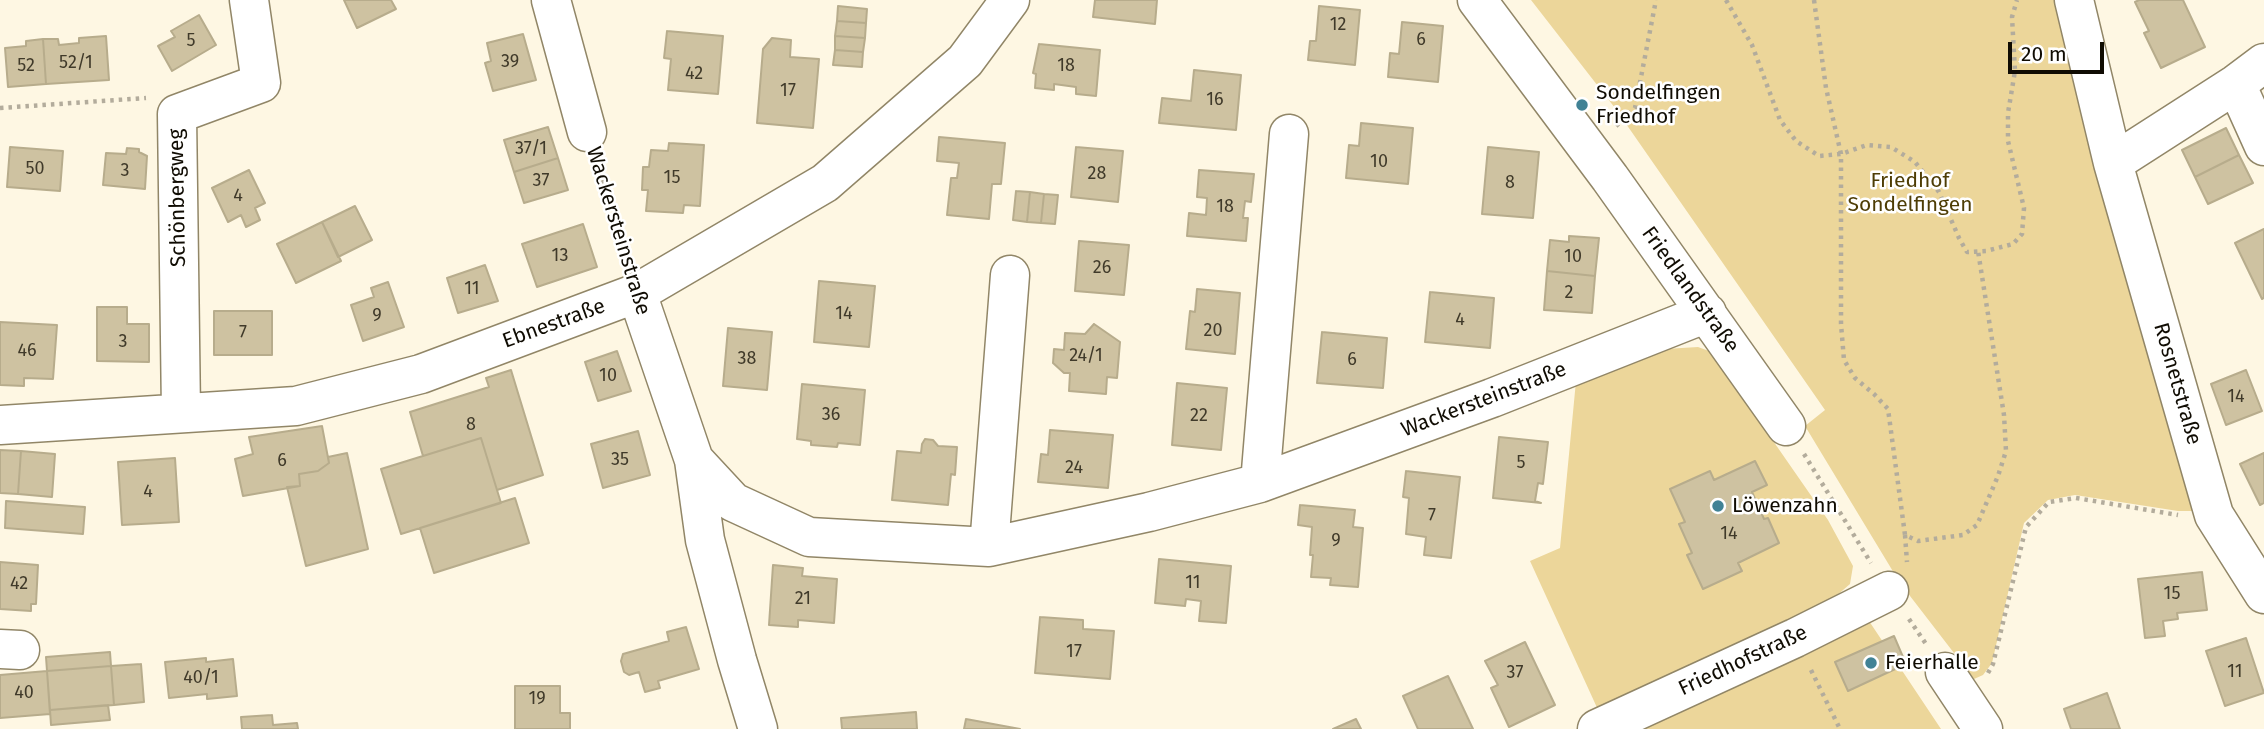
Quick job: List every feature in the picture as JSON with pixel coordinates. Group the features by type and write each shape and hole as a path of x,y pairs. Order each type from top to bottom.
{"street":[{"name":"Schönbergweg","path":"181,413 177,114 261,83 249,0"},
{"name":"Wackersteinstraße","path":"551,0 587,132"},
{"name":"Ebnestraße","path":"0,425 296,406 421,374 637,293 825,183 965,61 1010,0"},
{"name":"Friedlandstraße","path":"1477,0 1589,150 1786,426"},
{"name":"Rosnetstraße","path":"2074,0 2113,163 2214,515 2264,594"},
{"path":"2113,163 2250,73 2264,146"},
{"path":"1260,484 1289,134"},
{"path":"989,547 1010,275"},
{"name":"Wackersteinstraße","path":"637,293 694,460 705,540 758,729"},
{"name":"Wackersteinstraße","path":"694,460 733,502 809,537 989,547 1149,512 1260,484 1707,313"},
{"name":"Friedhofstraße","path":"1602,726 1795,638 1889,591"},
{"path":"1945,671 1983,729"}],"path":[{"path":"1589,150 1635,108 1656,0"},
{"path":"1726,0 1752,45 1780,120 1796,141 1819,156 1840,154 1867,145 1891,148 1915,162 1939,192 1968,252 2012,244 2022,234 2024,208 2008,141 2008,113 2015,71 2012,17 2018,0"},
{"path":"1814,0 1826,88 1840,154 1841,324 1844,360 1854,378 1888,409 1905,535 1918,541 1963,535 1977,525 2006,451 2004,415 1978,251"},
{"path":"0,108 153,98 177,114"},
{"name":"Wackersteinstraße","path":"587,132 637,293"},
{"path":"1786,426 1889,591 1945,671 1973,682 1984,679 1993,664 2026,527 2049,502 2077,498 2178,515 2214,515"},
{"path":"1795,638 1840,729"}],"green space":[{"name":"Friedhof Sondelfingen","path":"1531,0 2063,0 2195,511 2178,511 2075,495 2048,500 2024,523 1992,663 1983,675 1974,679 1900,583 1805,426 1825,410 1615,108"},
{"path":"1698,347 1709,351 1719,363 1828,520 1853,566 1850,584 1828,603 1599,712 1530,561 1560,548 1576,381 1665,349"},
{"path":"1859,606 1941,729 1619,729"}],"building":[{"path":"344,0 391,0 396,9 357,28"},
{"path":"1095,0 1157,0 1155,24 1093,17"},
{"path":"2183,0 2205,47 2161,68 2144,33 2149,31 2135,2"},
{"path":"838,6 867,9 866,23 837,21"},
{"path":"1319,6 1360,10 1355,65 1308,60 1310,41 1316,41"},
{"path":"199,15 216,45 172,71 158,46 175,37 171,31"},
{"path":"837,21 866,23 865,38 835,36"},
{"path":"1402,22 1443,26 1438,82 1388,77 1390,53 1399,54"},
{"path":"667,31 723,36 718,94 668,90 671,59 664,58"},
{"path":"523,34 536,80 493,91 485,63 491,61 487,43"},
{"path":"106,36 109,80 46,84 43,39 58,39 59,45 79,43 79,38"},
{"path":"835,36 865,38 863,52 835,50"},
{"path":"772,38 791,40 790,57 819,59 813,128 757,123 763,49"},
{"path":"43,39 46,84 8,87 5,48 26,46 26,41"},
{"path":"1039,44 1100,50 1096,96 1076,94 1076,87 1054,84 1054,90 1035,88 1036,74 1033,73"},
{"path":"835,50 863,52 862,67 833,65"},
{"path":"1194,70 1241,75 1236,130 1159,123 1162,98 1191,101"},
{"path":"1361,123 1413,128 1408,184 1346,178 1349,145 1359,146"},
{"path":"548,127 558,158 514,172 504,140"},
{"path":"2226,128 2239,155 2195,177 2182,150"},
{"path":"939,137 1005,143 1001,184 992,184 989,219 947,215 951,178 957,178 959,163 937,161"},
{"path":"669,143 704,145 700,206 684,205 683,213 646,211 648,190 642,190 643,167 649,167 651,150 668,151"},
{"path":"10,147 63,151 60,191 7,187"},
{"path":"1076,147 1123,151 1118,202 1071,197"},
{"path":"1488,147 1539,152 1533,218 1482,214"},
{"path":"127,148 139,149 139,152 147,156 145,189 103,185 106,153 126,154"},
{"path":"2239,155 2253,183 2208,204 2195,177"},
{"path":"558,158 568,190 524,203 514,172"},
{"path":"249,170 265,203 255,208 260,220 246,227 241,215 228,222 212,188"},
{"path":"1199,170 1254,174 1251,202 1245,201 1243,218 1248,218 1246,241 1187,236 1189,213 1206,215 1207,198 1197,197"},
{"path":"1016,191 1030,192 1027,222 1013,220"},
{"path":"1030,192 1044,194 1041,223 1027,222"},
{"path":"1044,194 1058,195 1055,224 1041,223"},
{"path":"355,206 372,240 338,257 322,222"},
{"path":"322,222 341,261 296,283 277,244"},
{"path":"583,224 597,267 537,287 522,244"},
{"path":"2264,229 2264,298 2262,299 2235,243"},
{"path":"1569,236 1599,238 1595,276 1547,271 1550,240 1569,242"},
{"path":"1079,241 1129,245 1124,295 1075,291"},
{"path":"485,265 498,301 458,313 447,278"},
{"path":"1547,271 1595,276 1592,313 1544,310"},
{"path":"819,281 875,286 869,347 814,342"},
{"path":"388,282 404,327 363,341 351,305 374,297 371,288"},
{"path":"1197,289 1240,293 1235,354 1186,349 1190,311 1195,312"},
{"path":"1430,292 1494,298 1490,348 1425,342"},
{"path":"97,307 127,307 127,324 149,324 149,362 97,361"},
{"path":"214,311 272,311 272,355 214,355"},
{"path":"0,322 57,325 53,379 24,378 24,386 0,385"},
{"path":"1094,324 1120,342 1117,378 1107,377 1106,394 1069,391 1070,373 1064,373 1053,363 1054,349 1064,350 1065,333 1085,334"},
{"path":"728,328 772,332 767,390 723,386"},
{"path":"1322,332 1387,338 1383,388 1317,383"},
{"path":"617,351 631,391 598,401 585,362"},
{"path":"511,370 543,475 497,490 481,438 423,456 410,412 489,387 486,378"},
{"path":"2246,370 2262,411 2226,425 2211,384"},
{"path":"1177,383 1227,388 1221,450 1172,445"},
{"path":"802,384 865,390 860,445 811,445 811,441 797,439"},
{"path":"322,426 329,463 318,471 299,474 300,486 243,496 235,459 253,454 249,437"},
{"path":"1050,430 1113,435 1108,488 1038,482 1041,454 1048,455"},
{"path":"638,431 650,475 603,488 591,444"},
{"path":"1499,437 1548,442 1543,484 1538,483 1535,501 1541,503 1493,498"},
{"path":"481,438 501,503 401,534 381,469"},
{"path":"925,439 933,440 938,446 957,447 955,475 951,474 948,505 892,500 897,451 921,453"},
{"path":"0,450 21,451 18,494 0,493"},
{"path":"21,451 55,454 52,497 18,494"},
{"path":"347,453 368,549 306,566 287,487 300,486 299,474 318,471 329,463 328,457"},
{"path":"2264,453 2264,503 2260,505 2240,464"},
{"path":"175,458 179,522 122,525 118,462"},
{"path":"1755,461 1767,485 1752,492 1779,543 1738,563 1742,571 1703,589 1687,555 1692,553 1679,524 1685,522 1670,489 1710,471 1714,480"},
{"path":"1406,471 1460,477 1451,558 1424,555 1426,537 1406,534 1409,498 1403,497"},
{"path":"515,498 529,543 434,573 420,528"},
{"path":"6,501 85,507 83,534 5,528"},
{"path":"1300,505 1355,510 1353,527 1363,528 1358,587 1330,585 1331,578 1311,577 1312,527 1298,525"},
{"path":"1159,559 1231,566 1226,623 1199,621 1201,601 1186,599 1185,606 1155,603"},
{"path":"0,562 38,565 36,604 31,604 31,611 0,609"},
{"path":"773,565 803,568 802,576 837,579 834,623 798,620 798,627 769,625"},
{"path":"2202,572 2207,610 2177,613 2178,619 2163,621 2165,636 2145,638 2138,579"},
{"path":"1040,617 1083,620 1083,629 1114,631 1110,679 1035,673"},
{"path":"686,627 699,669 658,681 660,688 645,692 639,672 629,675 624,672 621,661 623,654 669,641 667,632"},
{"name":"Feierhalle","path":"1894,636 1906,664 1848,691 1835,662"},
{"path":"2246,638 2264,693 2225,706 2206,651"},
{"path":"1525,642 1555,705 1509,727 1491,688 1498,685 1485,661"},
{"path":"110,652 111,666 47,671 46,657"},
{"path":"206,658 206,662 233,659 237,696 207,699 207,694 169,698 165,662"},
{"path":"141,664 144,702 114,705 111,666"},
{"path":"111,666 114,705 50,710 47,671"},
{"path":"47,671 50,714 0,718 0,675"},
{"path":"1448,676 1473,729 1418,729 1403,696"},
{"path":"515,686 560,686 560,713 570,713 570,729 515,729"},
{"path":"2107,693 2120,729 2071,729 2064,709"},
{"path":"108,705 110,720 51,725 50,710"},
{"path":"916,712 917,729 842,729 841,718"},
{"path":"272,715 273,725 297,723 298,729 242,729 241,717"},
{"path":"966,719 1020,729 964,729"},
{"path":"1356,719 1361,729 1333,729"}],"place":[{"name":"Sondelfingen Friedhof","path":"1582,105"},
{"name":"Löwenzahn","path":"1718,506"},
{"name":"Feierhalle","path":"1871,663"}]}
